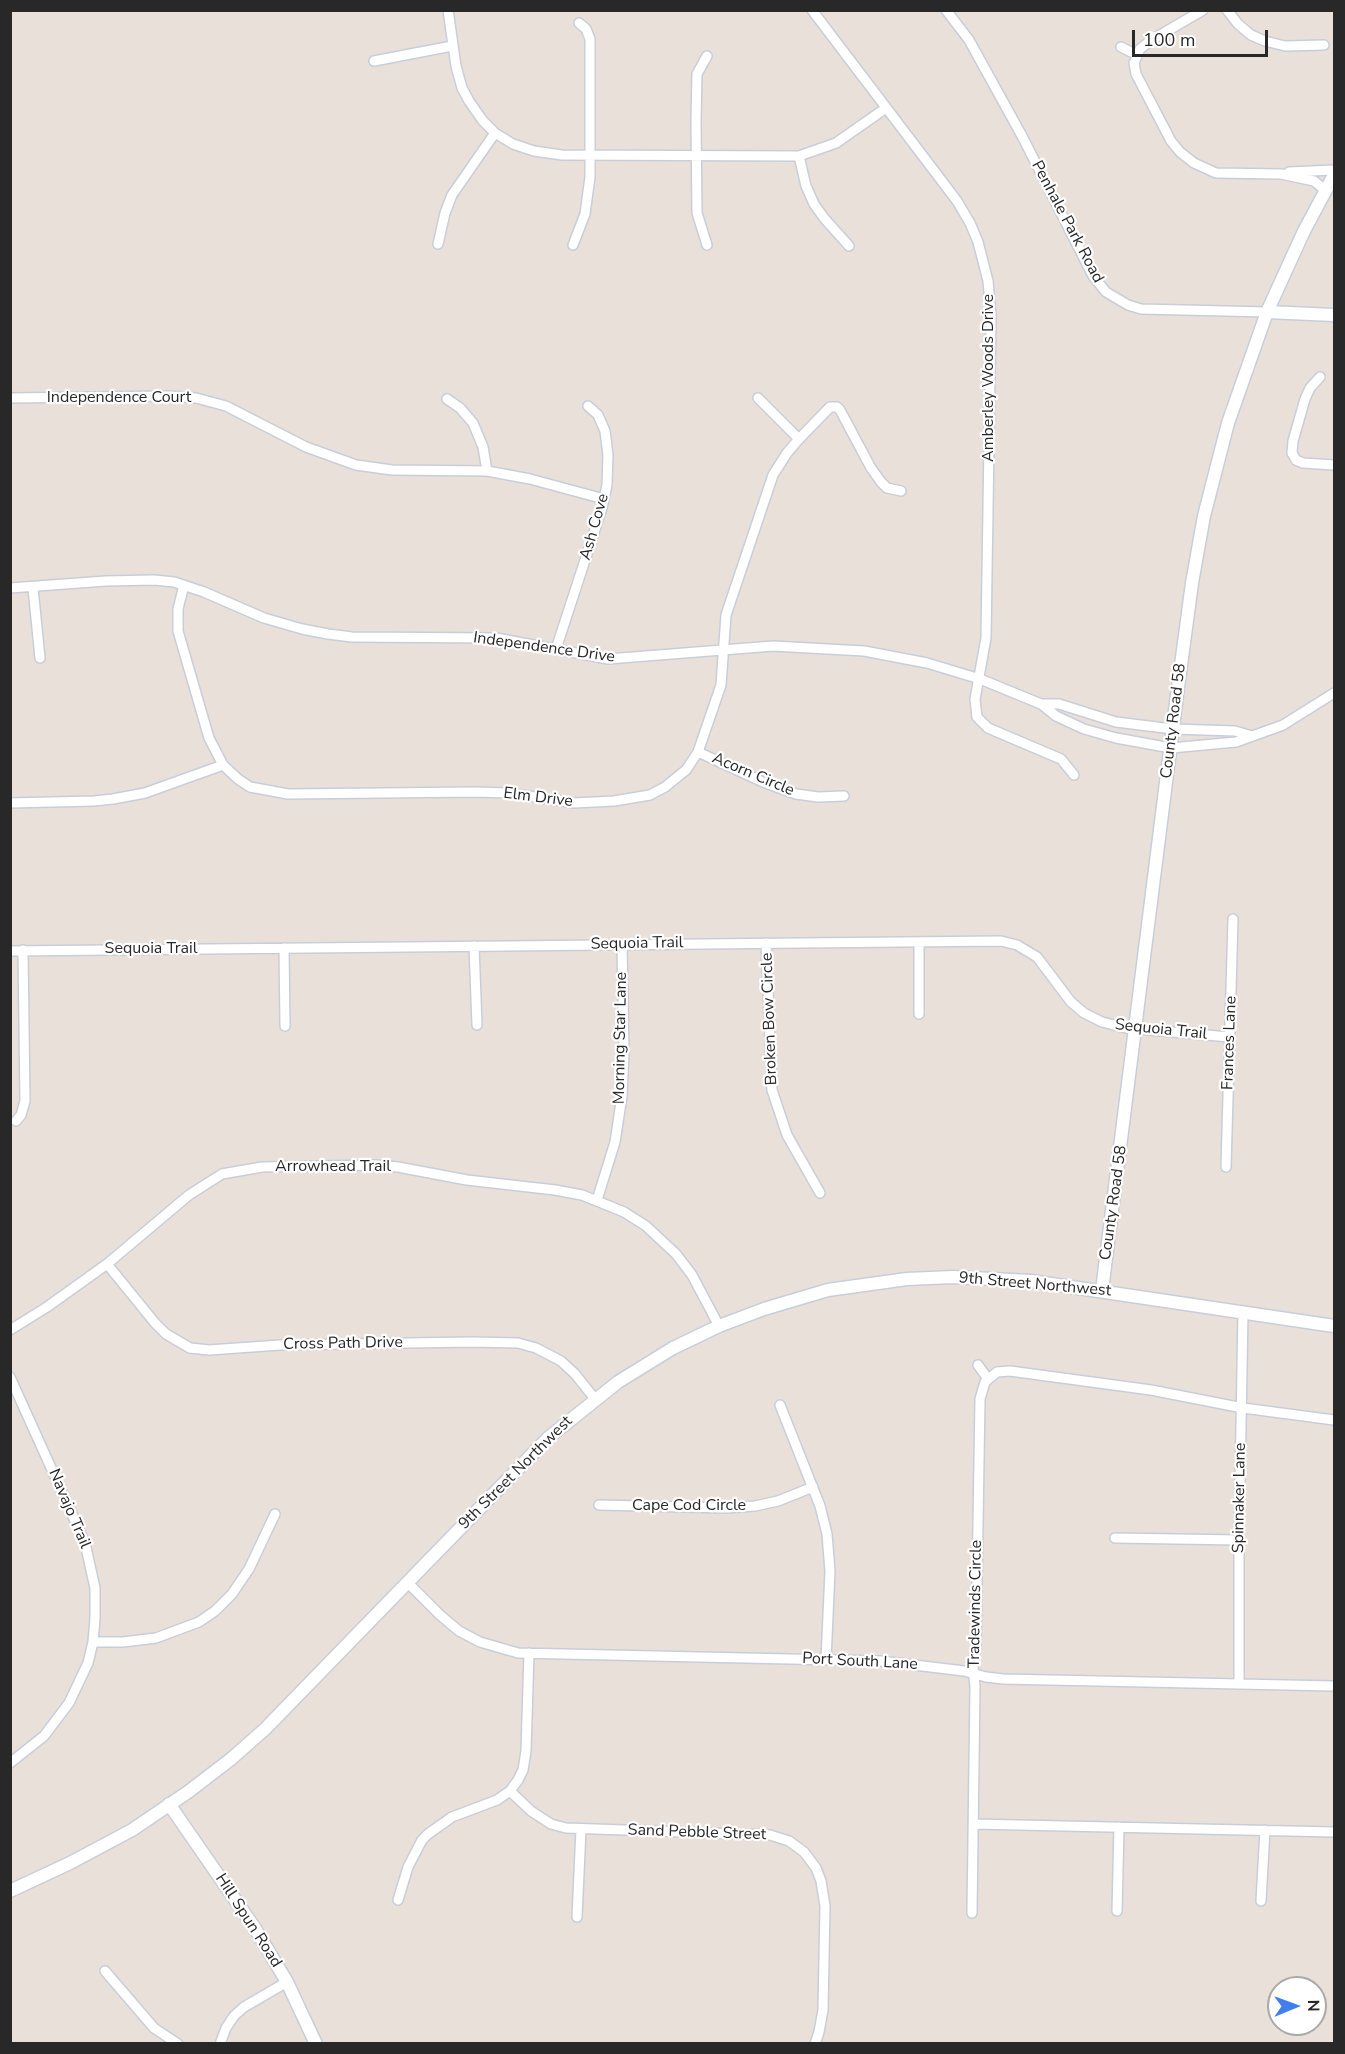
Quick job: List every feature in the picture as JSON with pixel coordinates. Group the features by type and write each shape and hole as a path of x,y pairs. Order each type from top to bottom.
{"street":[{"path":"448,10 452,46 462,88 478,115 495,133 513,144 534,151 590,155 799,156 836,143 886,108"},
{"name":"Amberley Woods Drive","path":"812,10 964,213 978,242 988,281 991,327 986,639 975,699 978,717 988,728 1061,759 1074,775"},
{"name":"Penhale Park Road","path":"946,10 969,40 1022,136 1093,276 1106,292 1128,305 1141,309 1267,312"},
{"path":"1203,10 1150,41 1140,49 1134,63 1136,74 1165,131 1185,158 1203,169 1216,173 1281,174 1314,181 1325,190"},
{"path":"1227,10 1251,35 1265,42 1285,46 1324,45"},
{"path":"573,245 588,203 590,155 590,39 586,29 579,22"},
{"path":"374,61 452,46"},
{"path":"1121,47 1137,55"},
{"path":"707,56 697,74 696,156 697,213 707,245"},
{"path":"438,244 452,195 495,133"},
{"path":"799,156 806,186 814,204 849,246"},
{"path":"1281,174 1294,171 1335,170"},
{"name":"County Road 58","path":"1102,1290 1192,583 1204,516 1228,423 1267,312 1294,250 1335,175"},
{"path":"1267,312 1335,315"},
{"path":"1320,377 1310,388 1305,399 1293,441 1292,453 1303,463 1335,465"},
{"name":"Independence Court","path":"10,398 168,396 196,398 239,411 306,447 356,465 393,470 487,471 530,479 604,499"},
{"path":"758,398 799,439"},
{"path":"447,399 460,408 473,423 483,447 487,471"},
{"name":"Ash Cove","path":"556,649 604,499 608,472 603,423 588,406"},
{"name":"Elm Drive","path":"184,585 178,609 178,631 209,738 224,765 250,787 279,794 509,793 587,804 614,801 656,792 686,770 698,752 719,694 726,615 770,482 779,465 799,439 830,407 837,407 881,482 887,488 901,491"},
{"name":"Independence Drive","path":"10,588 154,580 184,585 264,618 328,634 352,637 496,638 608,660 796,646 864,651 927,663 980,679 1041,704 1056,716 1091,731 1171,748 1236,742 1283,725 1335,693"},
{"path":"33,588 40,658"},
{"name":"Independence Drive","path":"1041,704 1059,704 1116,722 1173,729 1235,731 1252,736"},
{"name":"Acorn Circle","path":"698,752 763,782 796,794 818,797 843,796"},
{"path":"10,803 113,799 145,793 224,765"},
{"name":"Frances Lane","path":"1226,1167 1233,919"},
{"name":"Sequoia Trail","path":"10,951 993,941 1017,945 1037,957 1071,1002 1084,1013 1101,1022 1136,1029 1229,1037"},
{"path":"919,942 920,1014"},
{"name":"Broken Bow Circle","path":"766,943 772,1090 787,1135 819,1192"},
{"name":"Morning Star Lane","path":"597,1200 615,1142 622,1096 624,1053 622,944"},
{"path":"474,946 477,1025"},
{"path":"284,948 285,1026"},
{"path":"16,1122 21,1115 25,1101 22,950"},
{"name":"Arrowhead Trail","path":"10,1330 107,1264 207,1181 222,1174 248,1168 364,1165 398,1167 467,1180 555,1190 597,1200 624,1212 646,1226 676,1254 697,1283 719,1326"},
{"name":"Cross Path Drive","path":"107,1264 155,1323 166,1334 190,1348 208,1350 279,1345 518,1343 536,1348 561,1361 595,1399"},
{"name":"9th Street Northwest","path":"10,1891 132,1830 210,1776 265,1729 542,1444 595,1399 646,1363 719,1326 764,1309 822,1292 907,1279 953,1277 1005,1278 1102,1290 1335,1326"},
{"name":"Spinnaker Lane","path":"1239,1684 1243,1312"},
{"path":"978,1365 988,1379 997,1372 1010,1371 1151,1390 1243,1408 1335,1420"},
{"name":"Navajo Trail","path":"10,1377 85,1544 95,1588 93,1642 83,1677 64,1711 44,1736 10,1763"},
{"name":"Tradewinds Circle","path":"972,1913 980,1399 982,1387 988,1379"},
{"path":"780,1405 813,1487 829,1546 830,1590 826,1660"},
{"name":"Cape Cod Circle","path":"598,1505 726,1508 755,1506 778,1501 813,1487"},
{"path":"93,1642 123,1642 156,1638 199,1622 215,1611 232,1594 249,1569 275,1514"},
{"path":"1115,1538 1239,1540"},
{"name":"Port South Lane","path":"408,1583 459,1631 492,1646 518,1653 881,1661 925,1665 986,1677 1003,1678 1335,1686"},
{"path":"399,1900 408,1867 428,1833 445,1821 484,1807 510,1791 518,1780 524,1764 529,1653"},
{"name":"Sand Pebble Street","path":"510,1791 531,1811 557,1826 581,1829 770,1835 789,1841 804,1852 816,1868 821,1881 825,1906 823,2010 819,2042"},
{"name":"Hill Spun Road","path":"169,1804 256,1930 287,1982 316,2043"},
{"path":"974,1824 1335,1832"},
{"path":"1117,1911 1119,1827"},
{"path":"577,1917 581,1829"},
{"path":"1261,1901 1265,1830"},
{"path":"105,1971 154,2028 178,2043"},
{"path":"220,2043 234,2016 244,2007 287,1982"}]}
